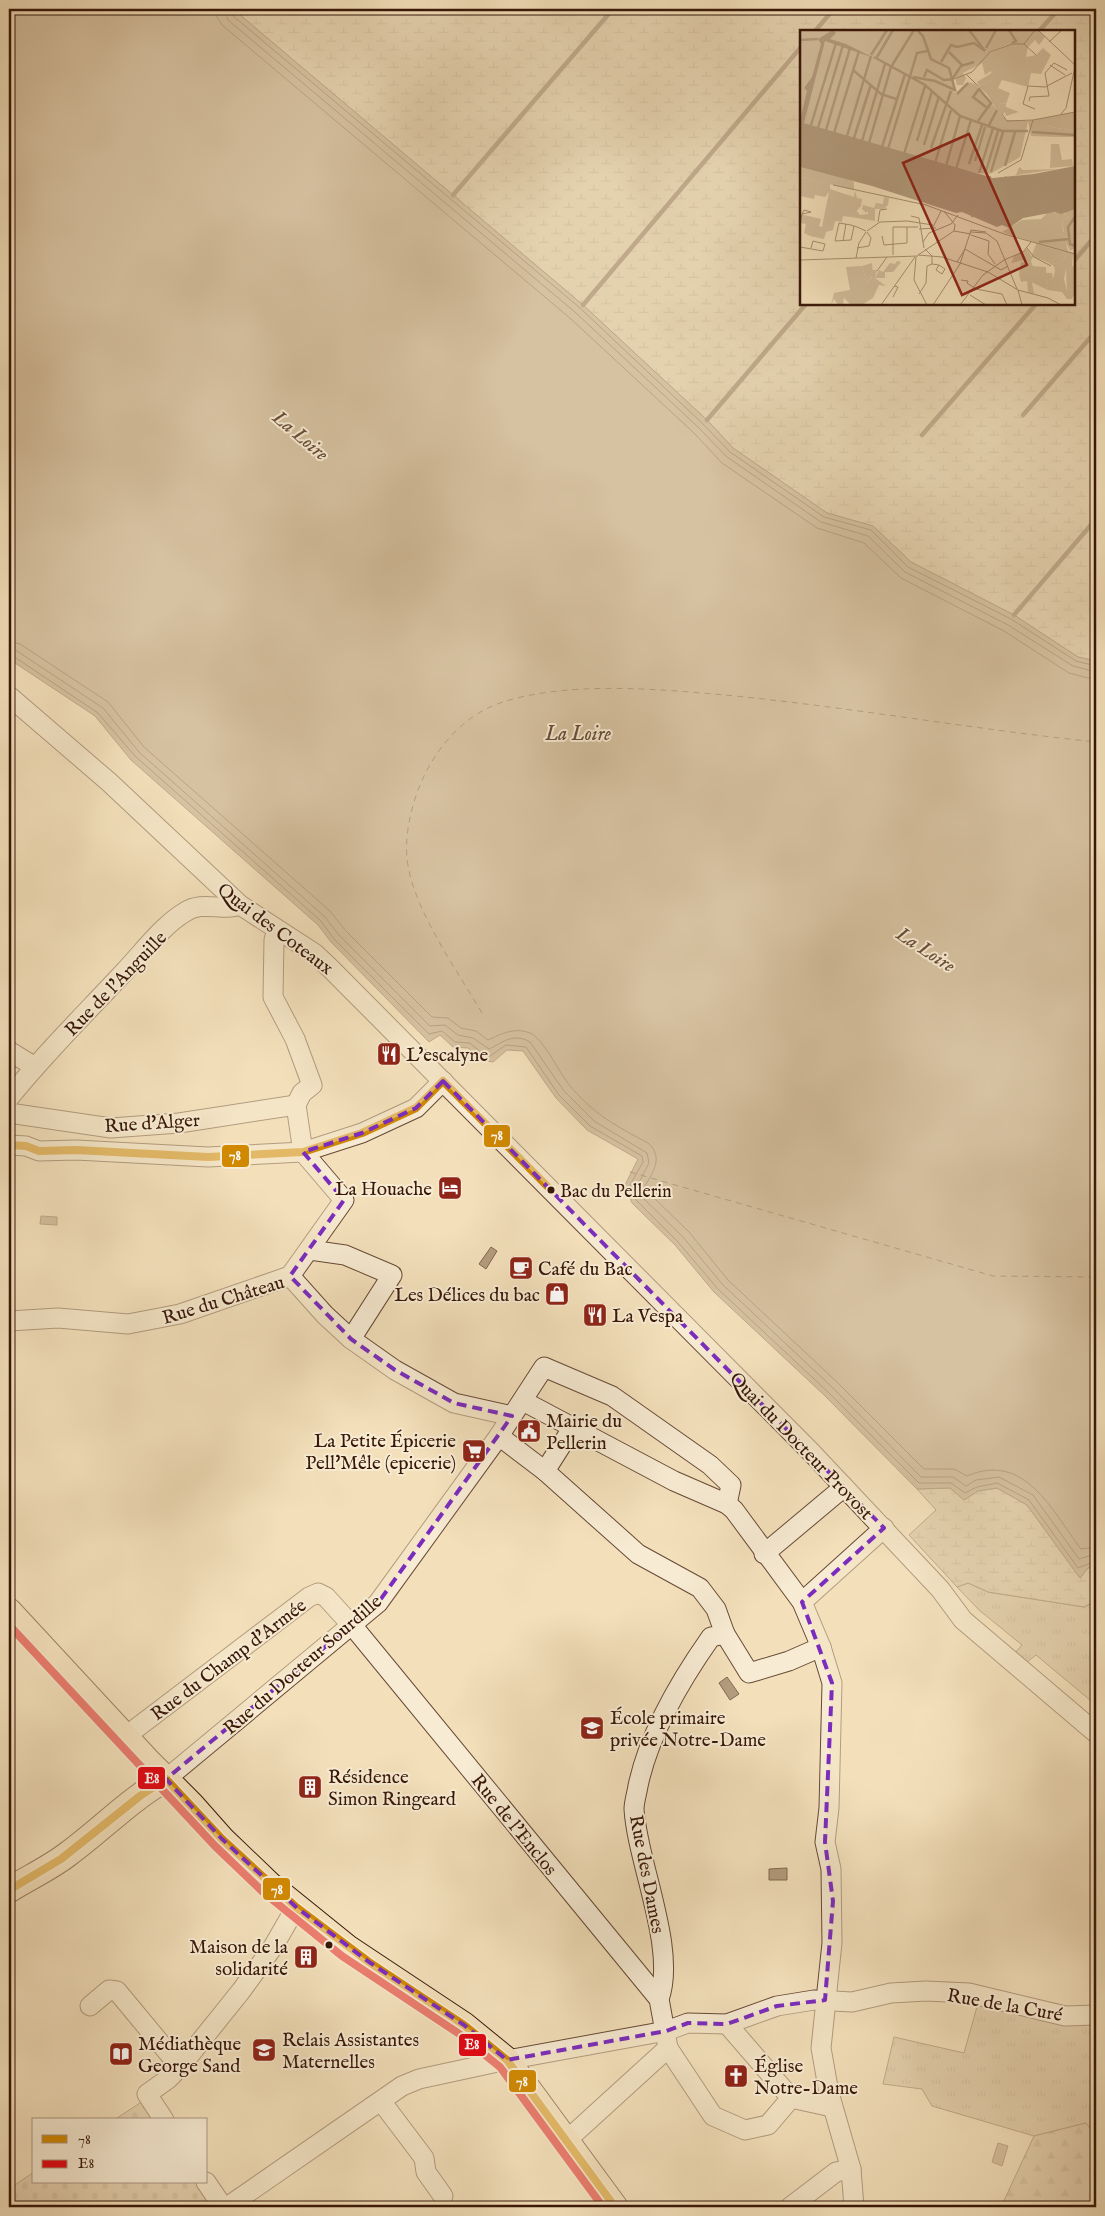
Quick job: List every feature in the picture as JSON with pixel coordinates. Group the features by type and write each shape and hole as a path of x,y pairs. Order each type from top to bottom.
{"main road":[{"path":"9,1611 166,1779 192,1804 222,1839 296,1907 369,1962 464,2025 507,2060 614,2207"},
{"path":"9,1890 67,1856 144,1791 166,1779"}],"street":[{"name":"Quai des Coteaux","path":"9,696 95,770 240,905 325,963 512,1151"},
{"name":"Rue de l'Anguille","path":"9,1098 35,1067 156,937 184,912 198,906 216,905 231,908 240,905"},
{"path":"277,930 274,940 273,998 306,1066 312,1085 299,1099 304,1152 344,1200 290,1276"},
{"path":"9,1050 35,1067"},
{"path":"9,1145 26,1146 39,1151 76,1150 208,1157 304,1152 362,1133 416,1108 443,1081"},
{"name":"Rue d'Alger","path":"9,1113 111,1128 179,1123 299,1099"},
{"name":"Quai du Docteur Provost","path":"512,1151 884,1528 940,1589 963,1620 1096,1733"},
{"path":"310,1250 345,1255 392,1275 351,1339"},
{"name":"Rue du Château","path":"9,1321 58,1318 128,1324 180,1314 290,1276 325,1315 351,1339 395,1370 454,1403 517,1408 573,1427 674,1481 727,1504"},
{"name":"Rue du Docteur Sourdille","path":"166,1779 378,1603 499,1436 544,1367 612,1396 710,1465 731,1486 727,1504"},
{"path":"545,1471 573,1427"},
{"path":"499,1436 545,1471 638,1554 700,1588 716,1610 725,1634 749,1673 789,1661 821,1647"},
{"path":"764,1554 844,1487"},
{"path":"727,1504 734,1510 764,1554 802,1602 821,1647 832,1683 829,1808 825,1842 831,1869 833,1926 822,2048 832,2107 851,2169 854,2207"},
{"path":"802,1602 884,1528"},
{"name":"Rue du Champ d'Armée","path":"126,1736 309,1597 318,1593 326,1598 351,1624"},
{"name":"Rue de l'Enclos","path":"351,1624 659,1999 667,2040"},
{"name":"Rue des Dames","path":"659,1999 664,1986 661,1943 634,1808 643,1764 669,1707 696,1658 712,1637 725,1634"},
{"path":"163,2118 147,2094 168,2079 180,2067 246,1983 282,1932 296,1907"},
{"path":"90,2006 109,1990 117,1991 180,2067"},
{"name":"Rue de la Curé","path":"727,2024 777,2006 825,2000 852,2002 891,1993 926,1991 969,1993 1065,2016 1096,2015"},
{"path":"567,2140 667,2040 688,2023 727,2024 791,2098 832,2107"},
{"path":"227,2207 402,2086 419,2079 507,2060 667,2040"},
{"path":"667,2040 713,2116 745,2130 768,2125 791,2098"},
{"path":"381,2100 424,2158 426,2172 443,2196"},
{"path":"790,2207 836,2172 851,2169"},
{"path":"207,2184 222,2207"}],"highlighted area":[{"path":"443,1081 884,1528 802,1602 832,1683 825,1842 833,1901 825,2000 777,2006 727,2024 688,2023 666,2031 507,2060 464,2025 369,1962 296,1907 222,1839 166,1779 378,1603 512,1416 454,1403 395,1370 351,1339 290,1276 344,1200 303,1152 362,1133 416,1108"}],"green space":[{"path":"233,9 1096,9 1096,661 1078,657 1014,615 911,562 873,526 827,513 733,448 707,420 583,305"},
{"path":"950,1488 964,1500 978,1491 997,1488 1027,1505 1080,1578 1088,1568 1096,1565 1096,1601 1084,1607 988,1592 968,1583 957,1587 909,1535 936,1510 917,1489"},
{"path":"968,1583 988,1592 1084,1607 1096,1601 1096,1705 1036,1655 1027,1662 1015,1653 1022,1645 979,1610 957,1587"},
{"path":"978,2003 1096,2020 1096,2136 1086,2123 1034,2136 932,2106 922,2089 883,2084 894,2037 964,2053"},
{"path":"143,2101 154,2118 117,2118"},
{"path":"1086,2123 1096,2136 1096,2207 1001,2207 1034,2136"},
{"path":"32,2173 32,2184 199,2184 213,2207 14,2207 9,2200 9,2189"}],"water":[{"name":"La Loire","path":"9,9 233,9 583,305 707,420 733,448 827,513 873,526 911,562 1014,615 1078,657 1096,661 1096,1565 1088,1568 1080,1578 1027,1505 997,1488 978,1491 964,1500 950,1488 917,1489 824,1395 714,1292 675,1245 632,1203 625,1185 638,1159 587,1130 556,1098 523,1051 507,1050 493,1062 482,1060 468,1048 453,1047 440,1035 429,1042 331,942 318,925 131,760 95,716 9,659"},
{"path":"41,1216 57,1217 57,1225 40,1224"},
{"path":"491,1247 497,1251 486,1269 479,1264"},
{"path":"727,1677 739,1694 730,1700 719,1683"},
{"path":"787,1868 787,1880 769,1880 769,1869"},
{"path":"998,2143 1008,2146 1002,2166 992,2162"}],"waterway":[{"path":"453,195 613,9"},
{"path":"816,30 834,9"},
{"path":"1040,30 1059,9"},
{"path":"583,305 800,48"},
{"path":"1075,260 1096,235"},
{"path":"707,420 805,305"},
{"path":"922,435 1035,305"},
{"path":"1023,415 1096,331"},
{"path":"1014,615 1096,519"}],"ferry route":[{"path":"482,1013 440,944 421,907 409,871 407,840 412,809 418,790 432,762 441,748 462,725 488,708 529,695 556,691 613,688 642,689 771,700 1096,742"},
{"path":"630,1172 993,1276 1096,1277"}],"transit line":[{"name":"78","path":"443,1081 551,1190"},
{"name":"78","path":"9,1145 26,1146 39,1151 76,1150 208,1157 303,1152 362,1133 416,1108 443,1081"},
{"name":"E8","path":"9,1625 215,1846 263,1892 342,1956 458,2033 500,2067 603,2207"},
{"name":"78","path":"166,1779 222,1839 296,1907 369,1962 464,2025 507,2060 615,2207"},
{"name":"78","path":"9,1890 61,1859 140,1796 166,1779"}],"place":[{"name":"L'escalyne","path":"389,1054"},
{"name":"La Houache","path":"450,1188"},
{"name":"Bac du Pellerin","path":"551,1190"},
{"name":"Café du Bac","path":"521,1268"},
{"name":"Les Délices du bac","path":"557,1294"},
{"name":"La Vespa","path":"595,1315"},
{"name":"Mairie du Pellerin","path":"529,1431"},
{"name":"La Petite Épicerie Pell'Mêle (epicerie)","path":"474,1451"},
{"name":"École primaire privée Notre-Dame","path":"592,1728"},
{"name":"Résidence Simon Ringeard","path":"310,1787"},
{"name":"Maison de la solidarité","path":"306,1957"},
{"name":"Relais Assistantes Maternelles","path":"264,2050"},
{"name":"Médiathèque George Sand","path":"121,2054"},
{"name":"Église Notre-Dame","path":"736,2076"}]}
